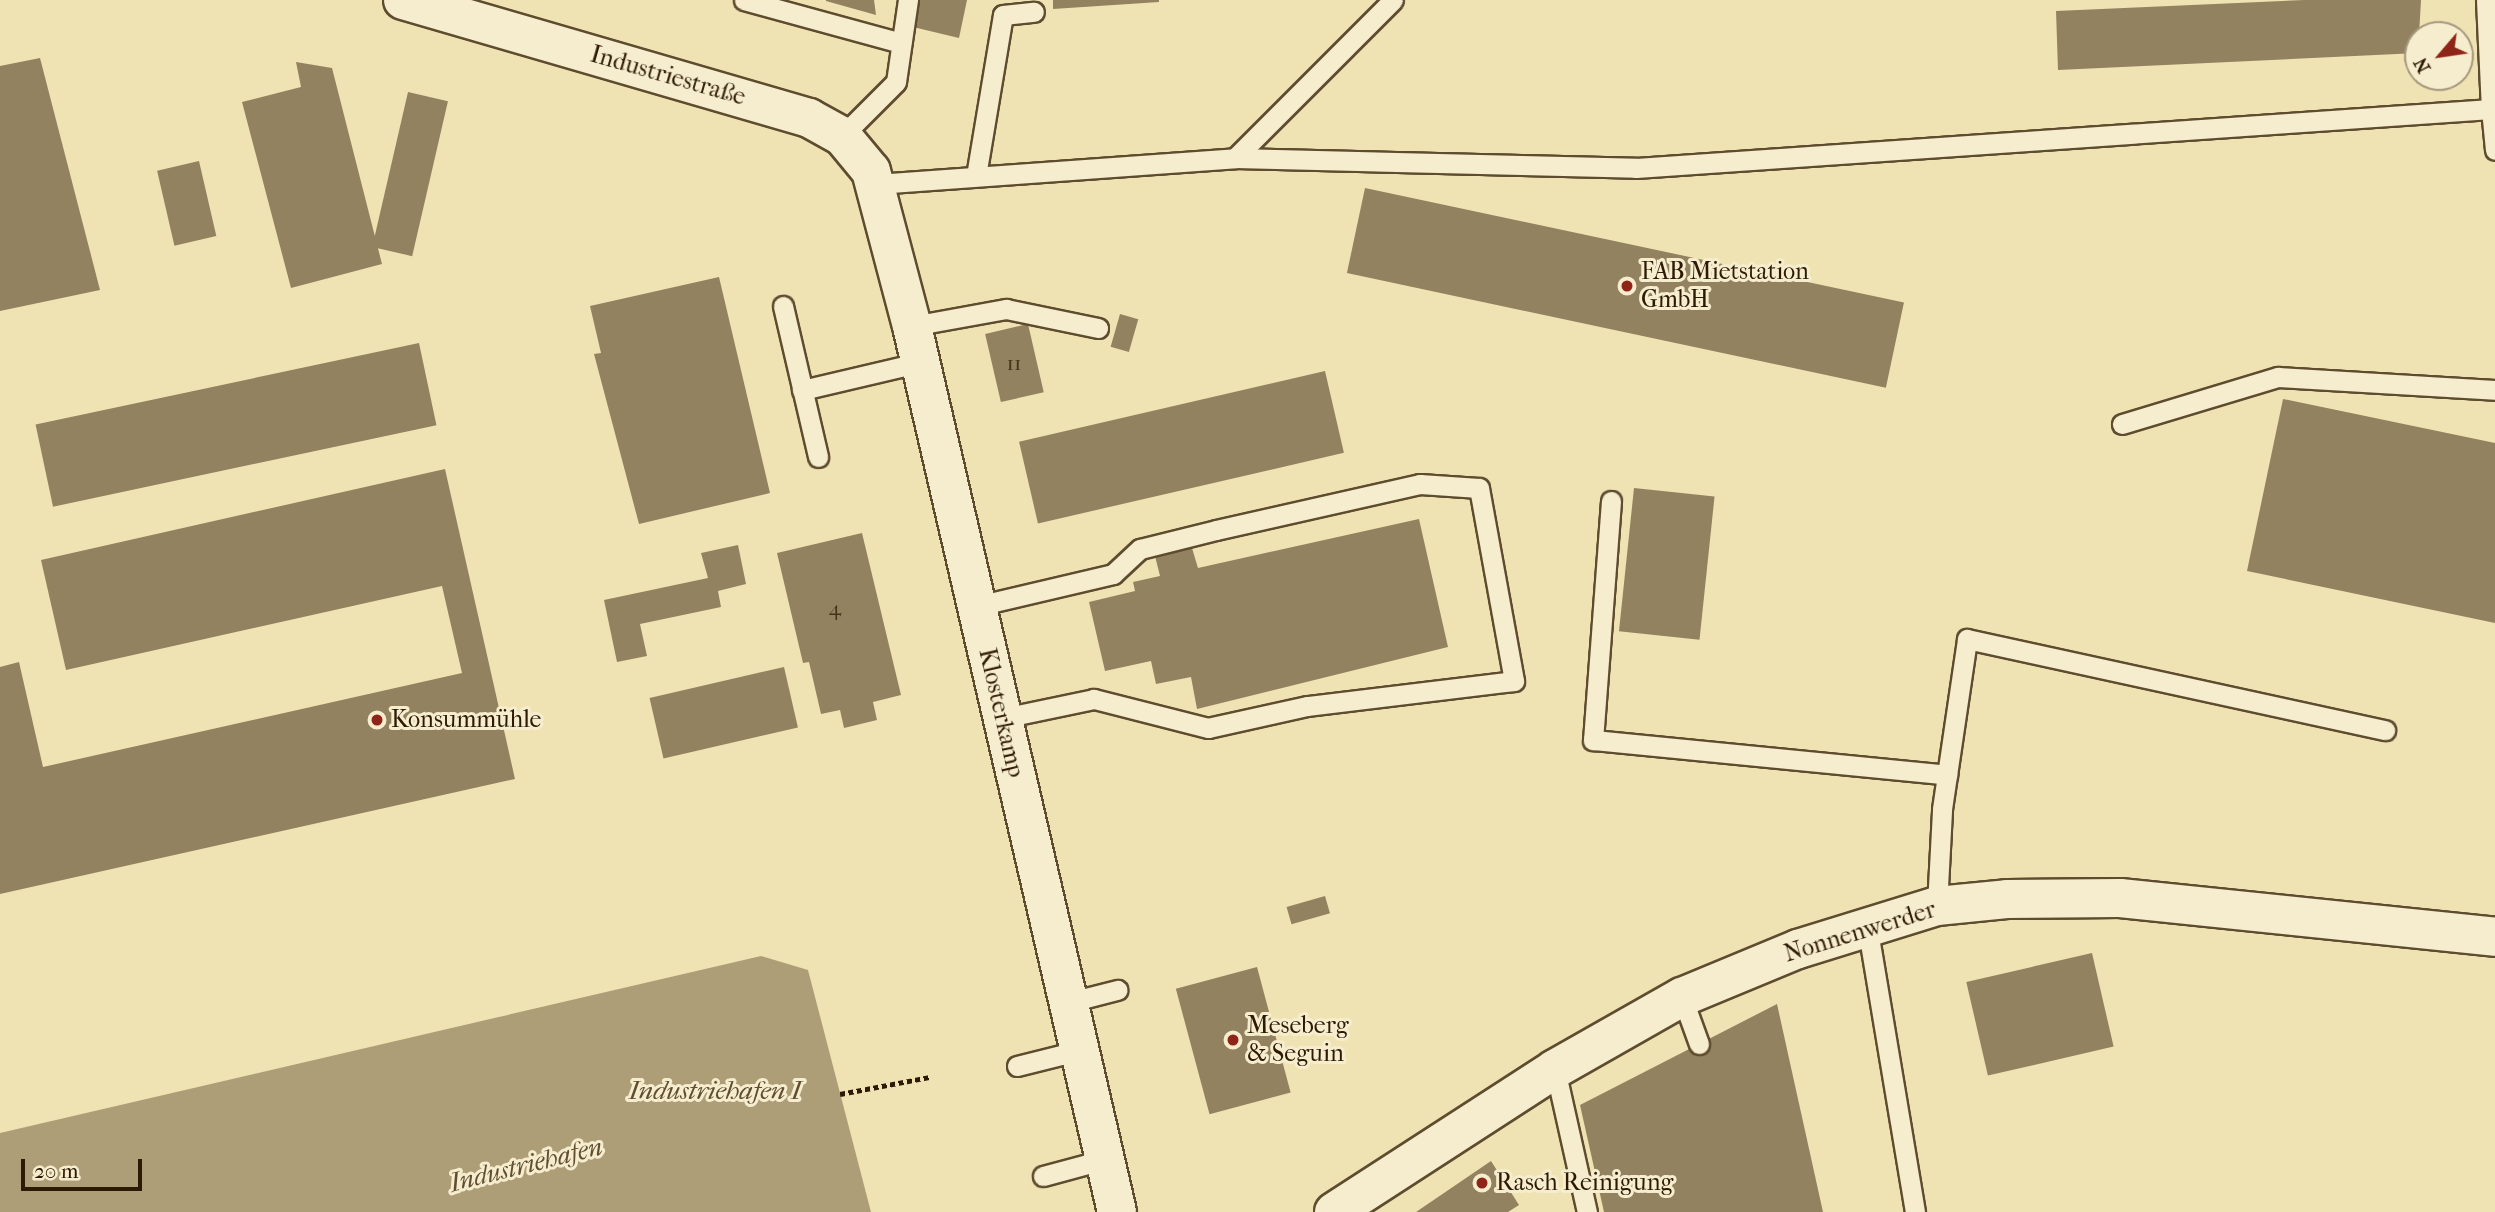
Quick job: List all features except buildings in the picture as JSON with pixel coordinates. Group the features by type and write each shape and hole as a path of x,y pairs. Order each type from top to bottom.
{"street":[{"name":"Industriestraße","path":"402,0 774,106 842,136 863,158 881,200"},
{"name":"Klosterkamp","path":"881,200 1117,1212"},
{"name":"Nonnenwerder","path":"1334,1212 1555,1069 1682,997 1867,925 1937,906 2043,897 2120,898 2495,937"}],"lane":[{"path":"744,0 901,43"},
{"path":"842,136 896,82 908,0"},
{"path":"1235,158 1393,0"},
{"path":"2486,0 2495,150"},
{"path":"976,176 1003,15 1034,12"},
{"path":"881,200 976,176 1235,158 1636,168 2491,109"},
{"path":"783,306 818,457"},
{"path":"802,390 1006,309 1026,310 1098,328"},
{"path":"2122,424 2278,377 2495,390"},
{"path":"977,606 1113,574 1140,549 1216,530 1420,484 1479,488 1514,681 1307,706 1208,728 1094,699 1003,718"},
{"path":"1611,501 1593,740 1947,775"},
{"path":"1937,906 1947,775 1967,639 2385,730"},
{"path":"1867,925 1915,1212"},
{"path":"1070,1002 1117,990"},
{"path":"1682,997 1699,1044"},
{"path":"1017,1066 1081,1050"},
{"path":"1555,1069 1587,1212"},
{"path":"1043,1176 1106,1159"}],"path":[{"path":"840,1094 930,1077"}],"water":[{"name":"Industriehafen I","path":"761,956 808,970 871,1212 0,1212 0,1133"}],"place":[{"name":"FAB Mietstation GmbH","path":"1627,286"},
{"name":"Konsummühle","path":"377,720"},
{"name":"Meseberg & Seguin","path":"1233,1040"},
{"name":"Rasch Reinigung","path":"1482,1183"}],"water label":[{"name":"Industriehafen","path":"526,1165"}]}
